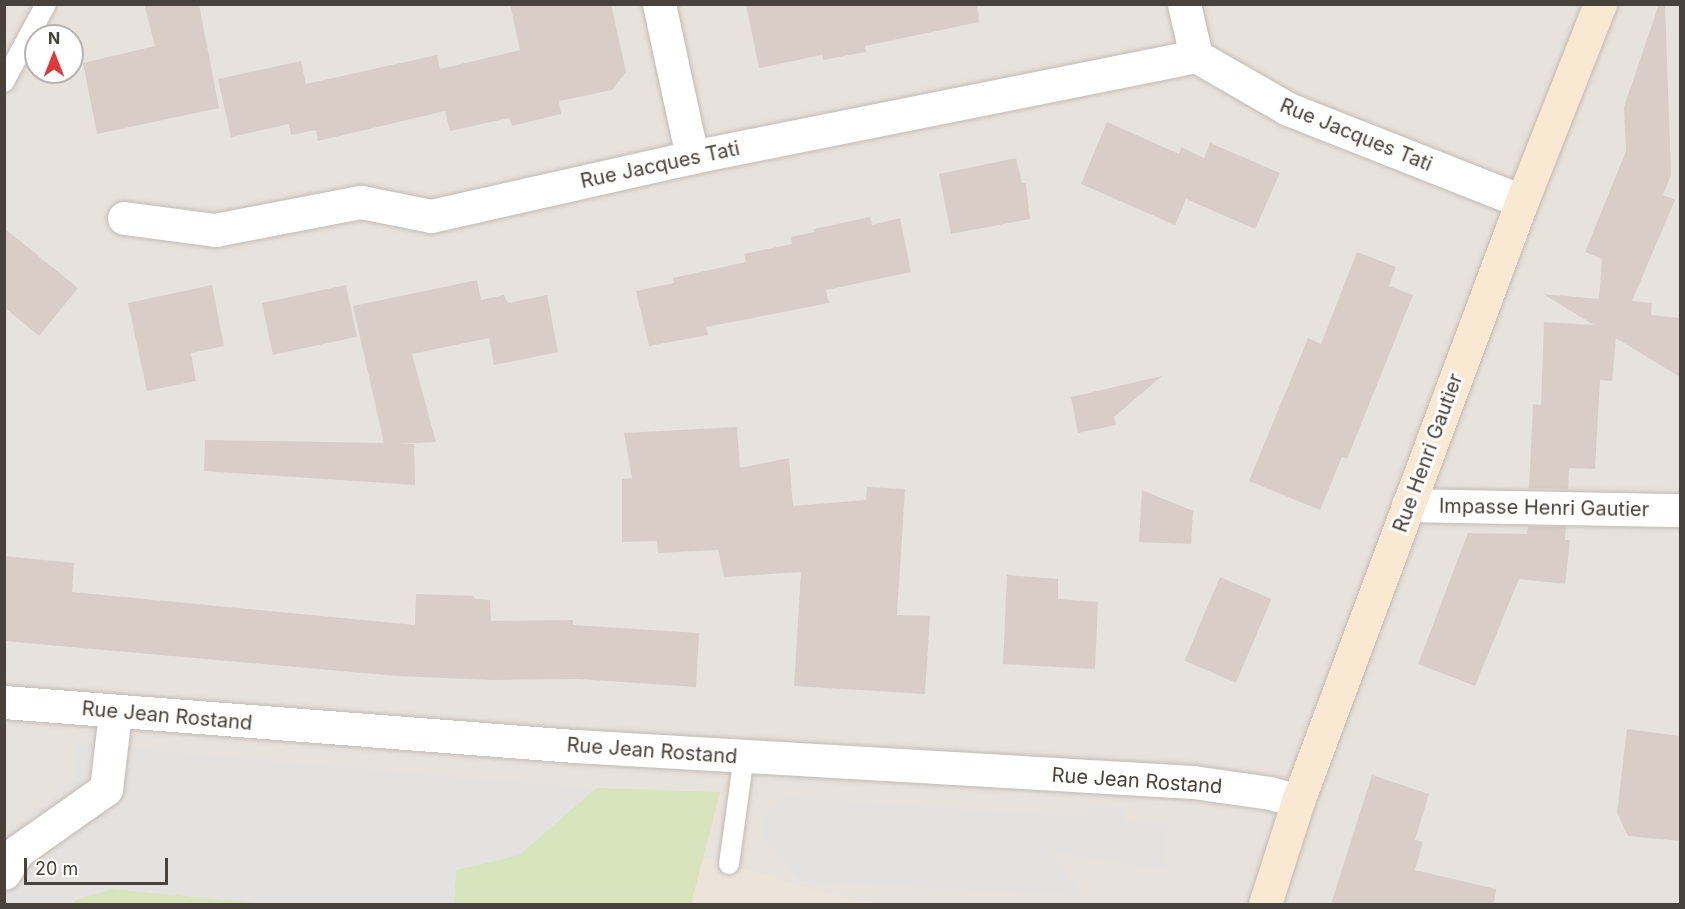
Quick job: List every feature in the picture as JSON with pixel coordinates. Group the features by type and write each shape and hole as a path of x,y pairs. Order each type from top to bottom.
{"main road":[{"name":"Rue Henri Gautier","path":"1265,904 1298,801 1408,505 1522,201 1600,4"}],"street":[{"path":"659,4 692,157"},
{"path":"1184,4 1196,56"},
{"name":"Rue Jacques Tati","path":"124,218 215,230 361,202 431,216 692,157 1196,56 1288,110 1522,201"},
{"name":"Impasse Henri Gautier","path":"1408,505 1680,510"},
{"name":"Rue Jean Rostand","path":"4,702 115,713 744,756 1193,782 1270,793 1298,801"},
{"path":"4,873 18,851 106,789 115,713"}],"lane":[{"path":"4,82 46,4"},
{"path":"729,864 744,756"}],"shaded area":[{"path":"5,5 1680,5 1680,904 5,904"},
{"path":"76,744 596,788 519,855 456,870 454,904 271,904 112,889 75,900 72,904 5,904 5,835 74,780"},
{"path":"784,797 1086,817 1089,806 1124,810 1124,821 1167,825 1166,870 1051,852 1083,896 801,881 763,838 763,817"},
{"path":"702,856 823,892 879,904 691,904"}],"green space":[{"path":"596,788 720,792 691,904 454,904 456,870 519,855"},
{"path":"112,889 271,904 72,904 75,900"}],"building":[{"path":"144,4 199,4 219,108 97,134 84,63 155,46"},
{"path":"510,4 611,4 626,72 612,90 559,101 561,114 512,126 509,118 450,131 445,111 318,141 316,130 291,135 289,124 231,137 218,79 301,61 306,84 437,55 440,69 520,50"},
{"path":"746,4 977,4 979,22 865,46 866,52 823,60 822,55 759,68"},
{"path":"1659,4 1665,4 1671,175 1663,195 1675,200 1632,301 1652,303 1651,315 1680,318 1680,377 1616,338 1612,381 1600,380 1595,469 1569,468 1568,489 1529,488 1533,404 1541,405 1544,322 1594,325 1543,294 1599,299 1602,259 1585,252 1626,151 1624,107"},
{"path":"1107,122 1179,154 1181,147 1204,158 1210,143 1280,173 1255,229 1186,199 1175,225 1081,184"},
{"path":"1016,158 1022,183 1026,183 1030,219 951,234 939,174"},
{"path":"870,217 872,225 900,218 911,272 826,290 829,303 706,327 708,335 649,346 636,291 674,283 673,278 746,262 744,254 792,244 791,237 814,232 814,229"},
{"path":"4,228 78,288 39,336 4,307"},
{"path":"1357,252 1396,267 1389,286 1413,295 1347,459 1342,457 1320,510 1249,481 1308,338 1321,344"},
{"path":"477,280 481,300 504,295 508,303 547,295 558,352 494,365 489,338 412,354 436,442 399,444 414,444 415,485 204,471 205,440 384,443 353,306"},
{"path":"212,285 224,346 191,353 196,381 147,391 128,303"},
{"path":"346,285 357,337 273,355 262,303"},
{"path":"1162,376 1114,417 1116,425 1078,433 1071,397"},
{"path":"737,427 740,468 789,458 793,506 866,500 867,487 905,489 897,615 930,616 925,694 794,686 801,572 724,577 718,550 658,553 657,541 622,542 622,479 632,478 624,433"},
{"path":"1142,490 1193,511 1191,544 1139,542"},
{"path":"1528,526 1566,527 1565,540 1570,540 1565,584 1519,579 1475,686 1418,664 1468,533 1527,534"},
{"path":"4,556 74,563 72,592 415,625 416,594 473,596 476,599 490,600 491,621 573,620 573,625 699,633 696,687 578,679 493,680 397,676 4,641"},
{"path":"1007,575 1058,579 1058,599 1098,602 1095,669 1003,664"},
{"path":"1220,577 1272,599 1236,683 1184,661"},
{"path":"1627,729 1680,736 1680,841 1628,836 1617,813"},
{"path":"1372,775 1429,794 1415,840 1423,842 1415,870 1496,889 1494,904 1331,904"}]}
